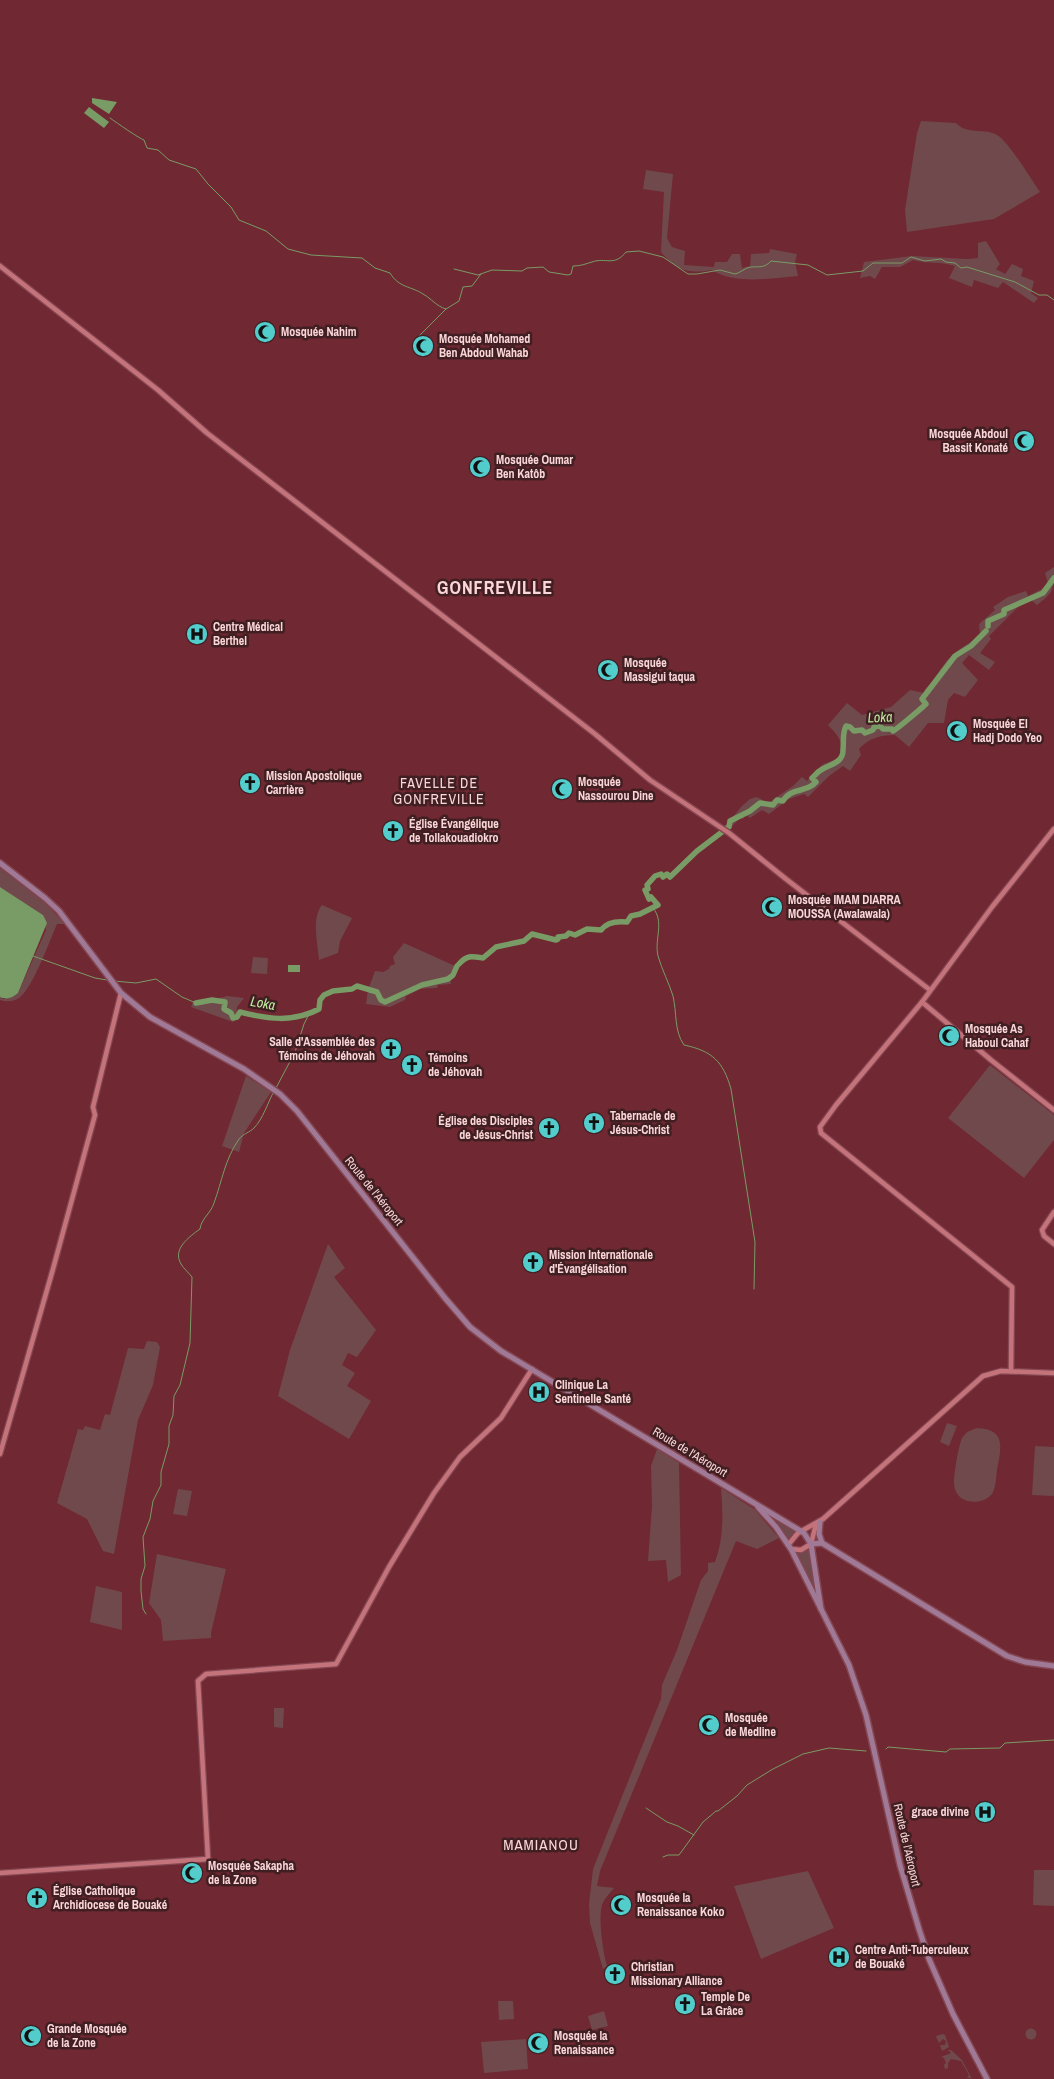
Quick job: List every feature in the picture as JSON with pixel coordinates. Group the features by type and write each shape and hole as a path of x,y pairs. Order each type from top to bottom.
{"main road":[{"name":"Route de l'Aéroport","path":"0,863 59,911 121,993 150,1016 247,1071 280,1094 297,1111 445,1298 470,1327 485,1340 800,1531 812,1544 822,1609"},
{"name":"Route de l'Aéroport","path":"755,1504 776,1527 789,1547 849,1665 866,1715 906,1887 929,1959 957,2022 988,2079"},
{"path":"822,1520 819,1534 822,1543"},
{"path":"812,1544 822,1543 1008,1656 1025,1662 1054,1666"}],"street":[{"path":"0,266 158,390 207,433 590,731 650,780 729,833 930,990"},
{"path":"1011,1371 1012,1287 820,1131 821,1123 922,1002 992,907 1054,829"},
{"path":"0,1454 95,1115 93,1107 121,993"},
{"path":"922,1002 990,1060 1054,1110"},
{"path":"1054,1212 1042,1230 1044,1236 1054,1244"},
{"path":"0,1873 208,1859 198,1681 206,1674 336,1664 388,1567 434,1493 460,1457 501,1418 532,1369"},
{"path":"822,1520 800,1531 789,1547 801,1550 812,1544 815,1528 822,1520 982,1377 994,1372 1011,1371 1054,1373"}],"shaded area":[{"path":"92,98 117,102 109,114 92,103"},
{"path":"89,107 109,122 104,128 84,113"},
{"path":"921,121 956,123 965,129 997,135 1014,153 1040,192 994,219 907,232 905,210 917,133"},
{"path":"646,170 673,174 667,238 672,247 685,251 684,265 714,267 715,262 727,262 732,254 740,254 742,268 750,266 751,254 769,253 770,249 797,254 795,262 798,276 765,279 731,278 712,270 696,272 684,270 672,263 661,252 664,192 643,189"},
{"path":"986,241 1000,264 996,269 1005,274 1012,264 1023,269 1021,276 1034,281 1031,293 1038,298 1034,303 1003,282 998,288 974,280 972,287 949,278 955,266 944,264 913,260 900,267 882,267 875,279 870,276 860,278 864,262 912,256 978,258 978,243"},
{"path":"1054,567 1053,586 1047,597 1037,605 1030,599 1017,608 989,636 991,639 980,653 995,662 989,670 969,655 962,663 978,680 965,697 954,693 948,700 944,723 928,723 909,747 895,735 871,740 859,749 861,755 850,771 843,766 829,776 808,797 804,794 789,799 769,814 762,810 750,818 746,815 743,819 741,817 730,828 726,825 750,799 757,797 768,803 793,786 802,777 807,781 817,769 836,759 842,750 842,745 835,732 828,725 847,703 862,715 891,707 910,690 924,693 951,656 980,635 979,624 995,610 993,607 1008,597 1026,591 1028,596 1042,589 1048,583 1045,573"},
{"path":"0,868 45,903 65,924 57,924 30,985 19,998 10,1001 0,1000 0,997 4,999 18,993 46,930 43,915 0,887"},
{"path":"0,887 43,915 47,923 18,993 7,998 0,997"},
{"path":"322,905 352,918 340,941 338,953 319,960 316,924"},
{"path":"404,943 455,966 450,977 451,984 438,985 437,988 416,989 416,991 406,996 405,1000 390,1007 366,1004 368,990 375,971 383,972 395,964 393,957"},
{"path":"253,957 268,958 267,974 251,973"},
{"path":"288,965 300,965 300,972 288,972"},
{"path":"227,996 244,998 237,1007 236,1019 233,1022 191,1007 193,1002 197,1000"},
{"path":"990,1065 1054,1115 1054,1140 1024,1178 948,1118"},
{"path":"246,1076 271,1092 244,1133 239,1152 222,1146"},
{"path":"328,1244 345,1268 334,1277 376,1330 357,1357 348,1353 342,1365 355,1373 347,1386 371,1401 349,1439 278,1396 290,1350"},
{"path":"147,1341 157,1342 160,1347 153,1385 138,1420 114,1554 103,1551 87,1519 57,1503 78,1429 83,1430 85,1426 100,1430 105,1414 110,1415 128,1348 144,1349"},
{"path":"947,1423 957,1426 949,1446 940,1442"},
{"path":"977,1428 987,1429 998,1436 1000,1455 996,1482 992,1494 982,1501 975,1502 959,1496 955,1491 954,1484 956,1461 962,1438 967,1432"},
{"path":"1035,1446 1054,1447 1054,1496 1032,1495"},
{"path":"657,1449 679,1463 681,1575 668,1582 666,1560 648,1561 652,1506 651,1466"},
{"path":"721,1488 754,1509 779,1538 757,1549 736,1541 600,1871 597,1886 614,1888 604,1901 601,1911 601,1936 607,1966 603,1969 590,1923 589,1904 593,1869 661,1699 662,1685 677,1650 701,1580 708,1571 708,1563 715,1562 721,1535"},
{"path":"178,1489 192,1491 187,1516 173,1514"},
{"path":"774,1517 797,1531 788,1539"},
{"path":"809,1548 816,1596 795,1552"},
{"path":"157,1554 226,1569 211,1638 163,1641 161,1620 149,1603"},
{"path":"96,1586 122,1592 122,1630 90,1622"},
{"path":"274,1708 284,1708 283,1728 274,1727"},
{"path":"1034,1870 1054,1870 1054,1906 1033,1905"},
{"path":"808,1871 834,1928 761,1959 734,1886"},
{"path":"498,2001 513,2001 514,2019 499,2020"},
{"path":"604,2011 608,2026 592,2030 588,2016"},
{"path":"1031,2028 1037,2034 1031,2040 1025,2034"},
{"path":"943,2034 949,2047 942,2051 940,2045 945,2045 946,2041 943,2039 939,2043 936,2036"},
{"path":"526,2039 528,2069 484,2073 481,2042"},
{"path":"948,2050 951,2050 962,2060 972,2079 967,2077 969,2075 961,2061 951,2059 948,2063 948,2068 945,2069 944,2065 946,2063 944,2058 941,2057 951,2053"}],"waterway":[{"path":"110,118 144,140 147,148 158,150 169,160 196,169 231,207 239,220 266,231 288,249 311,255 362,258 375,268 390,273 401,284 419,291 446,309 459,301 463,287 472,286 481,274"},
{"path":"454,269 478,275 492,270 522,271 527,268 543,267 549,272 568,275 571,274 573,266 614,260 622,257 626,252 639,251 663,257 688,274 720,270 735,274 747,268 763,266 771,261 808,265 827,275 863,271 873,263 902,263 911,257 925,261 941,259 946,262 955,263 961,268 967,267 1015,282 1039,295 1047,295 1054,300"},
{"path":"419,336 446,309"},
{"name":"Loka","path":"988,626 988,621 1004,614 1004,610 1043,593 1054,578"},
{"name":"Loka","path":"726,828 729,827 730,821 750,811 760,803 773,805 777,800 783,801 790,794 808,788 816,782 812,778 817,773 841,758 846,726 854,731 862,730 865,733 873,730 874,727 880,726 883,729 895,730 926,704 922,699 955,656 971,646 986,631"},
{"name":"Loka","path":"459,964 464,959 470,957 483,958 496,947 524,941 532,934 556,940 558,937 566,936 569,933 575,935 587,929 601,930 606,925 627,922 631,916 640,914 658,905 651,897 649,899 645,890 648,889 647,885 655,876 661,874 663,877 667,874 670,877 697,851 722,832"},
{"path":"653,908 659,925 658,956 673,996 677,1028 681,1040 684,1045 702,1050 715,1059 724,1071 731,1089 755,1242 754,1289"},
{"name":"Loka","path":"33,956 95,978 107,980"},
{"name":"Loka","path":"196,1003 212,1000 225,1002 224,1009 231,1013 233,1018 237,1017 240,1012 270,1018 290,1018 319,1009 320,1000 324,995 333,991 352,989 357,986 377,992 381,1000 385,1002 422,985 448,979 453,975 457,966"},
{"name":"Loka","path":"114,981 136,983 156,979 182,997 196,1003"},
{"path":"276,1088 295,1052 309,1014"},
{"path":"146,1614 143,1609 141,1591 141,1579 145,1566 143,1537 150,1519 153,1501 161,1485 161,1472 169,1444 169,1426 173,1415 174,1396 180,1385 190,1343 192,1277 181,1264 179,1259 180,1248 200,1229 202,1222 213,1207 227,1162 234,1147 239,1139 257,1124 274,1091"},
{"path":"886,1749 888,1747 946,1752 950,1749 1000,1748 1005,1743 1054,1740"},
{"path":"663,1857 679,1855 703,1822 737,1796 747,1785 773,1769 803,1754 829,1748 866,1751"},
{"path":"646,1808 667,1822 694,1835"}],"place":[{"name":"Mosquée Nahim","path":"265,332"},
{"name":"Mosquée Mohamed Ben Abdoul Wahab","path":"423,346"},
{"name":"Mosquée Abdoul Bassit Konaté","path":"1024,441"},
{"name":"Mosquée Oumar Ben Katôb","path":"480,467"},
{"name":"Centre Médical Berthel","path":"197,634"},
{"name":"Mosquée Massigui taqua","path":"608,670"},
{"name":"Mosquée El Hadj Dodo Yeo","path":"957,731"},
{"name":"Mission Apostolique Carrière","path":"250,783"},
{"name":"Mosquée Nassourou Dine","path":"562,789"},
{"name":"Église Évangélique de Tollakouadiokro","path":"393,831"},
{"name":"Mosquée IMAM DIARRA MOUSSA (Awalawala)","path":"772,907"},
{"name":"Mosquée As Haboul Cahaf","path":"949,1036"},
{"name":"Salle d'Assemblée des Témoins de Jéhovah","path":"391,1049"},
{"name":"Témoins de Jéhovah","path":"412,1065"},
{"name":"Tabernacle de Jésus-Christ","path":"594,1123"},
{"name":"Église des Disciples de Jésus-Christ","path":"549,1128"},
{"name":"Mission Internationale d'Évangélisation","path":"533,1262"},
{"name":"Clinique La Sentinelle Santé","path":"539,1392"},
{"name":"Mosquée de Medline","path":"709,1725"},
{"name":"grace divine","path":"985,1812"},
{"name":"Mosquée Sakapha de la Zone","path":"192,1873"},
{"name":"Église Catholique Archidiocese de Bouaké","path":"37,1898"},
{"name":"Mosquée la Renaissance Koko","path":"621,1905"},
{"name":"Centre Anti-Tuberculeux de Bouaké","path":"839,1957"},
{"name":"Christian Missionary Alliance","path":"615,1974"},
{"name":"Temple De La Grâce","path":"685,2004"},
{"name":"Grande Mosquée de la Zone","path":"31,2036"},
{"name":"Mosquée la Renaissance","path":"538,2043"}],"district":[{"name":"GONFREVILLE","path":"495,588"},
{"name":"FAVELLE DE GONFREVILLE","path":"439,792"},
{"name":"MAMIANOU","path":"541,1845"}]}
